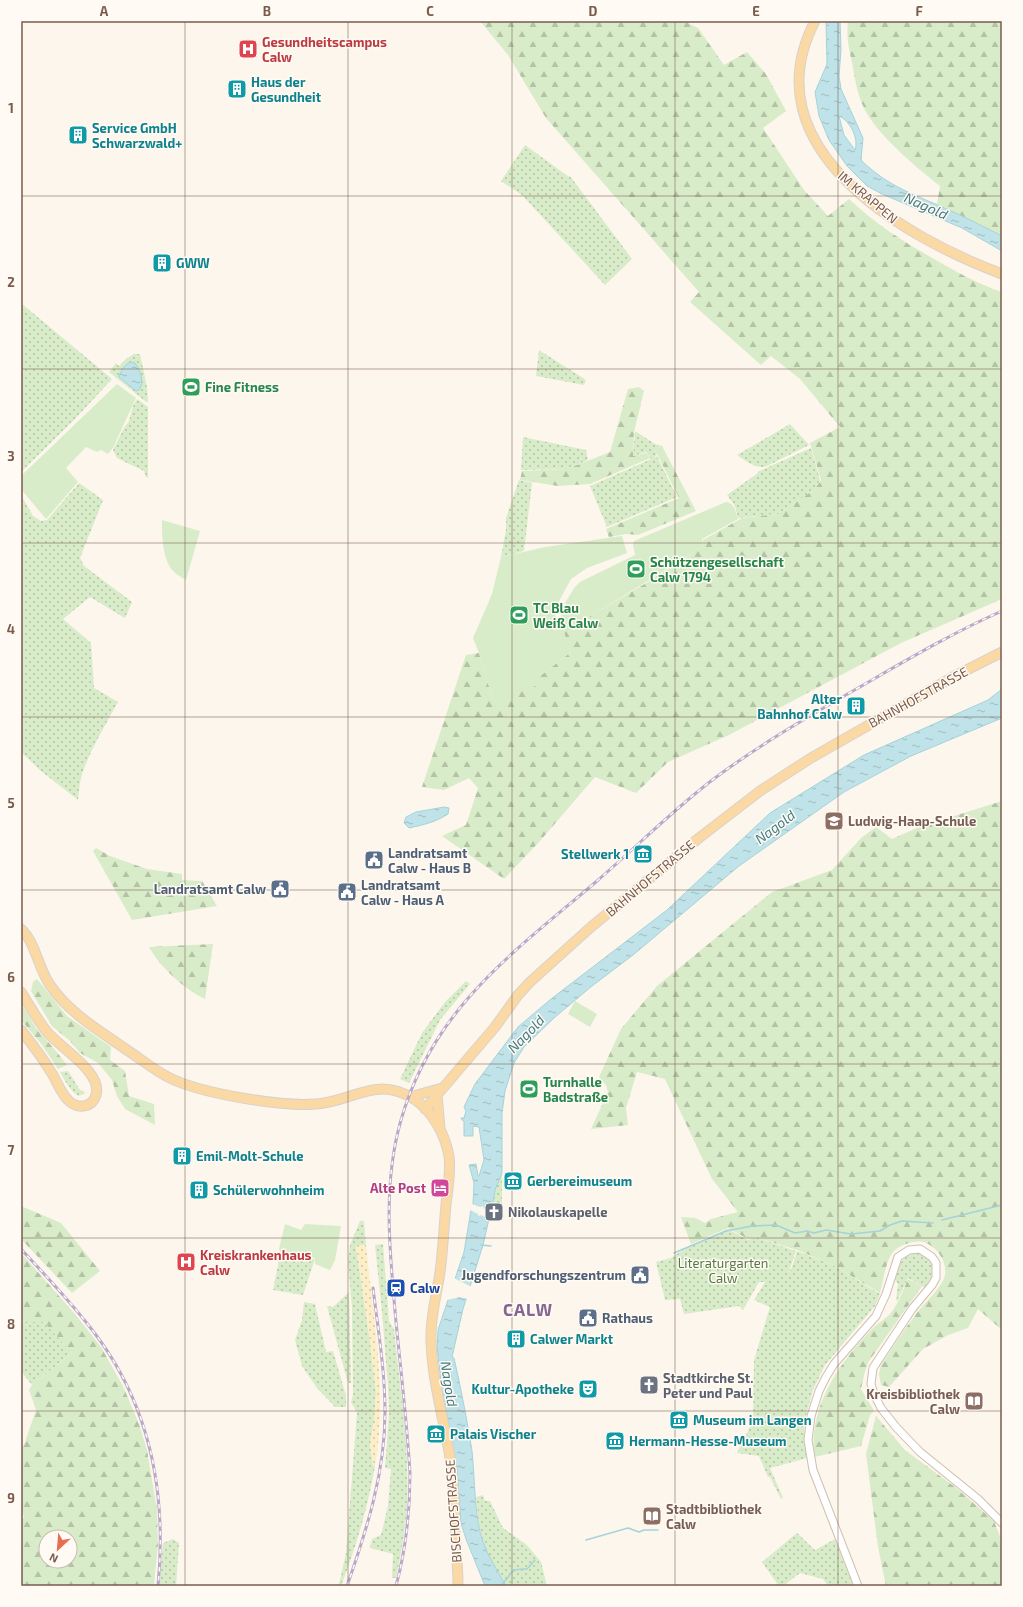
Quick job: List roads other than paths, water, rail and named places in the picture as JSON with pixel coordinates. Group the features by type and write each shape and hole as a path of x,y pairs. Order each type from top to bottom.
{"main road":[{"name":"IM KRAPPEN","path":"815,21 801,57 799,88 806,124 813,138 832,167 875,206 902,224 946,250 1002,274"},
{"name":"BAHNHOFSTRASSE","path":"425,1109 496,1027 518,995 530,982 591,928 710,829 760,791 811,758 953,677 1002,652"},
{"path":"21,929 28,937 46,979 67,1006 103,1033 170,1078 201,1089 283,1103 323,1103 376,1089 386,1089 410,1097 425,1109 440,1128"},
{"path":"21,992 48,1033 80,1063 94,1079 97,1087 94,1100 84,1106 78,1106 68,1100 41,1055 21,1030"},
{"path":"410,1097 440,1092 440,1128"},
{"name":"BISCHOFSTRASSE","path":"440,1128 446,1143 449,1158 443,1251 432,1319 431,1338 437,1395 453,1478 458,1586"}],"street":[{"path":"858,1586 813,1470 808,1440 811,1416 819,1391 826,1377 834,1364 876,1316 886,1294 898,1257 909,1250 920,1250 932,1257 936,1263 936,1278 912,1309 873,1368 871,1384 874,1394 881,1408 896,1427 920,1452 978,1499 1002,1523"}],"water":[{"name":"Nagold","path":"826,21 840,21 841,50 839,76 841,89 863,138 861,160 882,177 903,190 962,216 1002,236 1002,251 962,228 882,194 867,186 847,166 829,140 819,116 815,92 827,64","holes":["839,116 843,118 853,130 855,135 855,150 844,135"]},
{"path":"131,362 135,363 139,369 142,380 141,387 136,391 119,377 127,364"},
{"name":"Nagold","path":"1002,689 1002,718 911,756 844,792 739,866 633,955 592,986 554,1018 524,1047 514,1063 505,1091 502,1113 502,1173 495,1190 492,1210 483,1245 463,1309 452,1357 454,1358 459,1381 472,1451 476,1509 480,1532 488,1554 506,1586 485,1586 461,1523 457,1469 442,1389 437,1347 438,1330 464,1252 473,1204 474,1183 469,1165 476,1164 479,1176 484,1160 479,1127 473,1126 473,1136 464,1136 464,1121 461,1118 464,1118 466,1111 464,1107 475,1084 518,1027 551,999 667,910 770,813 864,755 988,700"},
{"path":"444,807 449,808 448,814 434,821 409,828 404,823 406,817 416,812"}],"waterway":[{"path":"942,1220 1002,1205"},
{"path":"674,1253 726,1231 752,1226 776,1225 795,1233 807,1231 814,1233 826,1230 851,1234 880,1231 890,1225 902,1221 933,1223"},
{"path":"481,1245 491,1246"},
{"path":"586,1540 628,1528 639,1532 644,1530 658,1530"},
{"path":"499,1586 512,1572 515,1570 527,1569 535,1560"}],"railway":[{"path":"396,1586 407,1530 410,1473 390,1246 389,1195 391,1170 401,1120 415,1080 433,1045 455,1014 480,985 507,958 597,881 682,805 728,768 783,732 893,668 1002,611"},
{"path":"21,1249 85,1320 113,1360 129,1389 151,1452 157,1484 160,1517 158,1586"},
{"path":"347,1586 374,1500 382,1457 384,1435 384,1381 373,1288"}],"place":[{"name":"Gesundheitscampus Calw","path":"248,49"},
{"name":"Haus der Gesundheit","path":"237,89"},
{"name":"Service GmbH Schwarzwald+","path":"78,135"},
{"name":"GWW","path":"162,263"},
{"name":"Fine Fitness","path":"191,387"},
{"name":"Schützengesellschaft Calw 1794","path":"636,569"},
{"name":"TC Blau Weiß Calw","path":"519,615"},
{"name":"Alter Bahnhof Calw","path":"856,706"},
{"name":"Ludwig-Haap-Schule","path":"834,821"},
{"name":"Stellwerk 1","path":"643,854"},
{"name":"Landratsamt Calw - Haus B","path":"374,860"},
{"name":"Landratsamt Calw","path":"280,889"},
{"name":"Landratsamt Calw - Haus A","path":"347,892"},
{"name":"Turnhalle Badstraße","path":"529,1089"},
{"name":"Emil-Molt-Schule","path":"182,1156"},
{"name":"Gerbereimuseum","path":"513,1181"},
{"name":"Alte Post","path":"440,1188"},
{"name":"Schülerwohnheim","path":"199,1190"},
{"name":"Nikolauskapelle","path":"494,1212"},
{"name":"Kreiskrankenhaus Calw","path":"186,1262"},
{"name":"Jugendforschungszentrum","path":"640,1275"},
{"name":"Calw","path":"396,1288"},
{"name":"Rathaus","path":"588,1318"},
{"name":"Calwer Markt","path":"516,1339"},
{"name":"Stadtkirche St. Peter und Paul","path":"649,1385"},
{"name":"Kultur-Apotheke","path":"588,1389"},
{"name":"Kreisbibliothek Calw","path":"974,1401"},
{"name":"Museum im Langen","path":"679,1420"},
{"name":"Palais Vischer","path":"436,1434"},
{"name":"Hermann-Hesse-Museum","path":"615,1441"},
{"name":"Stadtbibliothek Calw","path":"652,1516"}],"district":[{"name":"CALW","path":"528,1310"}],"park label":[{"name":"Literaturgarten Calw","path":"723,1270"}]}
